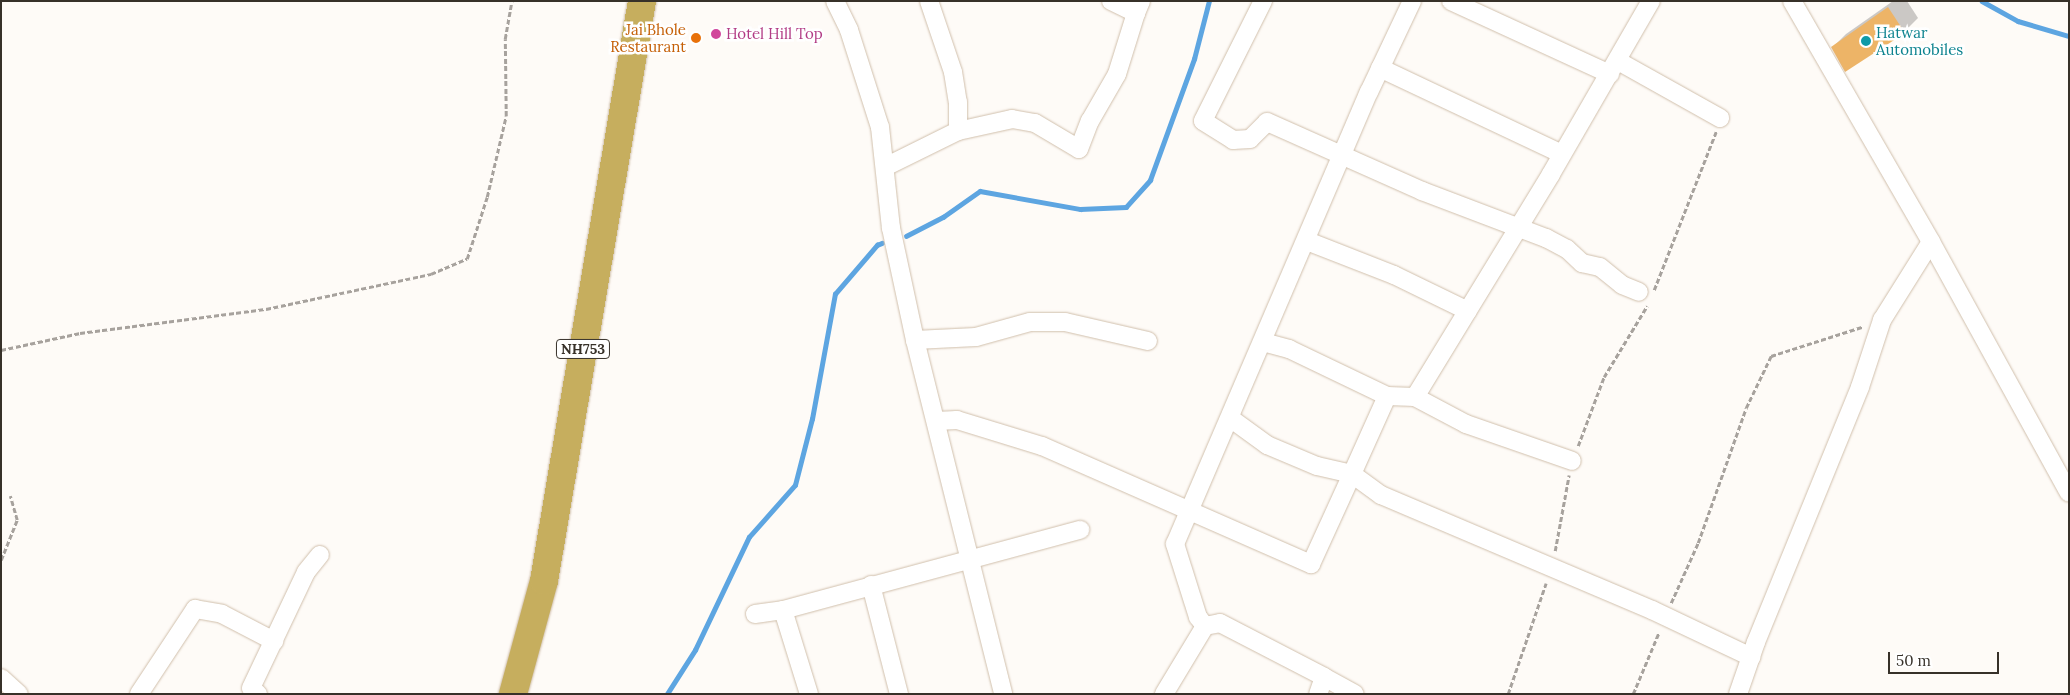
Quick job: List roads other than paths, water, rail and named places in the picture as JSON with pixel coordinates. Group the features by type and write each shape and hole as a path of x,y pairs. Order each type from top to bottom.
{"highway":[{"name":"NH753","path":"513,694 544,581 642,1"}],"street":[{"path":"835,1 849,30 880,128 891,228 915,340 1004,694"},
{"path":"929,1 953,72 958,102 958,131"},
{"path":"885,167 958,131 1020,120 1035,123 1080,149 1090,121 1117,74 1139,7 1111,1"},
{"path":"1263,1 1203,121 1233,140 1250,139 1267,122 1343,154 1422,191 1518,226 1567,249 1582,263 1600,267 1622,285 1638,292"},
{"path":"1205,626 1198,617 1175,544 1380,68 1412,1"},
{"path":"1451,1 1614,68 1720,118"},
{"path":"1415,397 1614,68 1651,1"},
{"path":"1792,1 1931,242 2069,492"},
{"path":"1380,68 1562,154"},
{"path":"1307,241 1394,275 1468,311"},
{"path":"1738,694 1751,657 1860,387 1882,320 1931,242"},
{"path":"915,340 976,336 1030,322 1065,322 1148,341"},
{"path":"1263,342 1288,349 1388,396 1415,397 1466,424 1572,461"},
{"path":"936,421 957,420 1042,446 1190,509 1310,564 1388,396"},
{"path":"1230,418 1267,445 1317,466 1352,474 1381,495 1666,616 1751,657"},
{"path":"755,614 783,610 1080,530"},
{"path":"252,692 306,572 320,555"},
{"path":"871,585 899,694"},
{"path":"139,694 195,609 222,614 274,641"},
{"path":"783,610 809,694"},
{"path":"1164,694 1205,626 1220,623 1321,686 1355,694"},
{"path":"1,678 19,694"}],"waterway":[{"path":"906,236 943,217 980,191 1080,209 1126,207 1150,180 1194,59 1209,1"},
{"path":"1982,1 2018,21 2069,36"},
{"path":"667,694 695,650 749,537 795,485 812,419 835,294 877,245 882,243"}],"place":[{"name":"Hotel Hill Top","path":"716,34"},
{"name":"Jai Bhole Restaurant","path":"696,38"},
{"name":"Hatwar Automobiles","path":"1866,41"}]}
